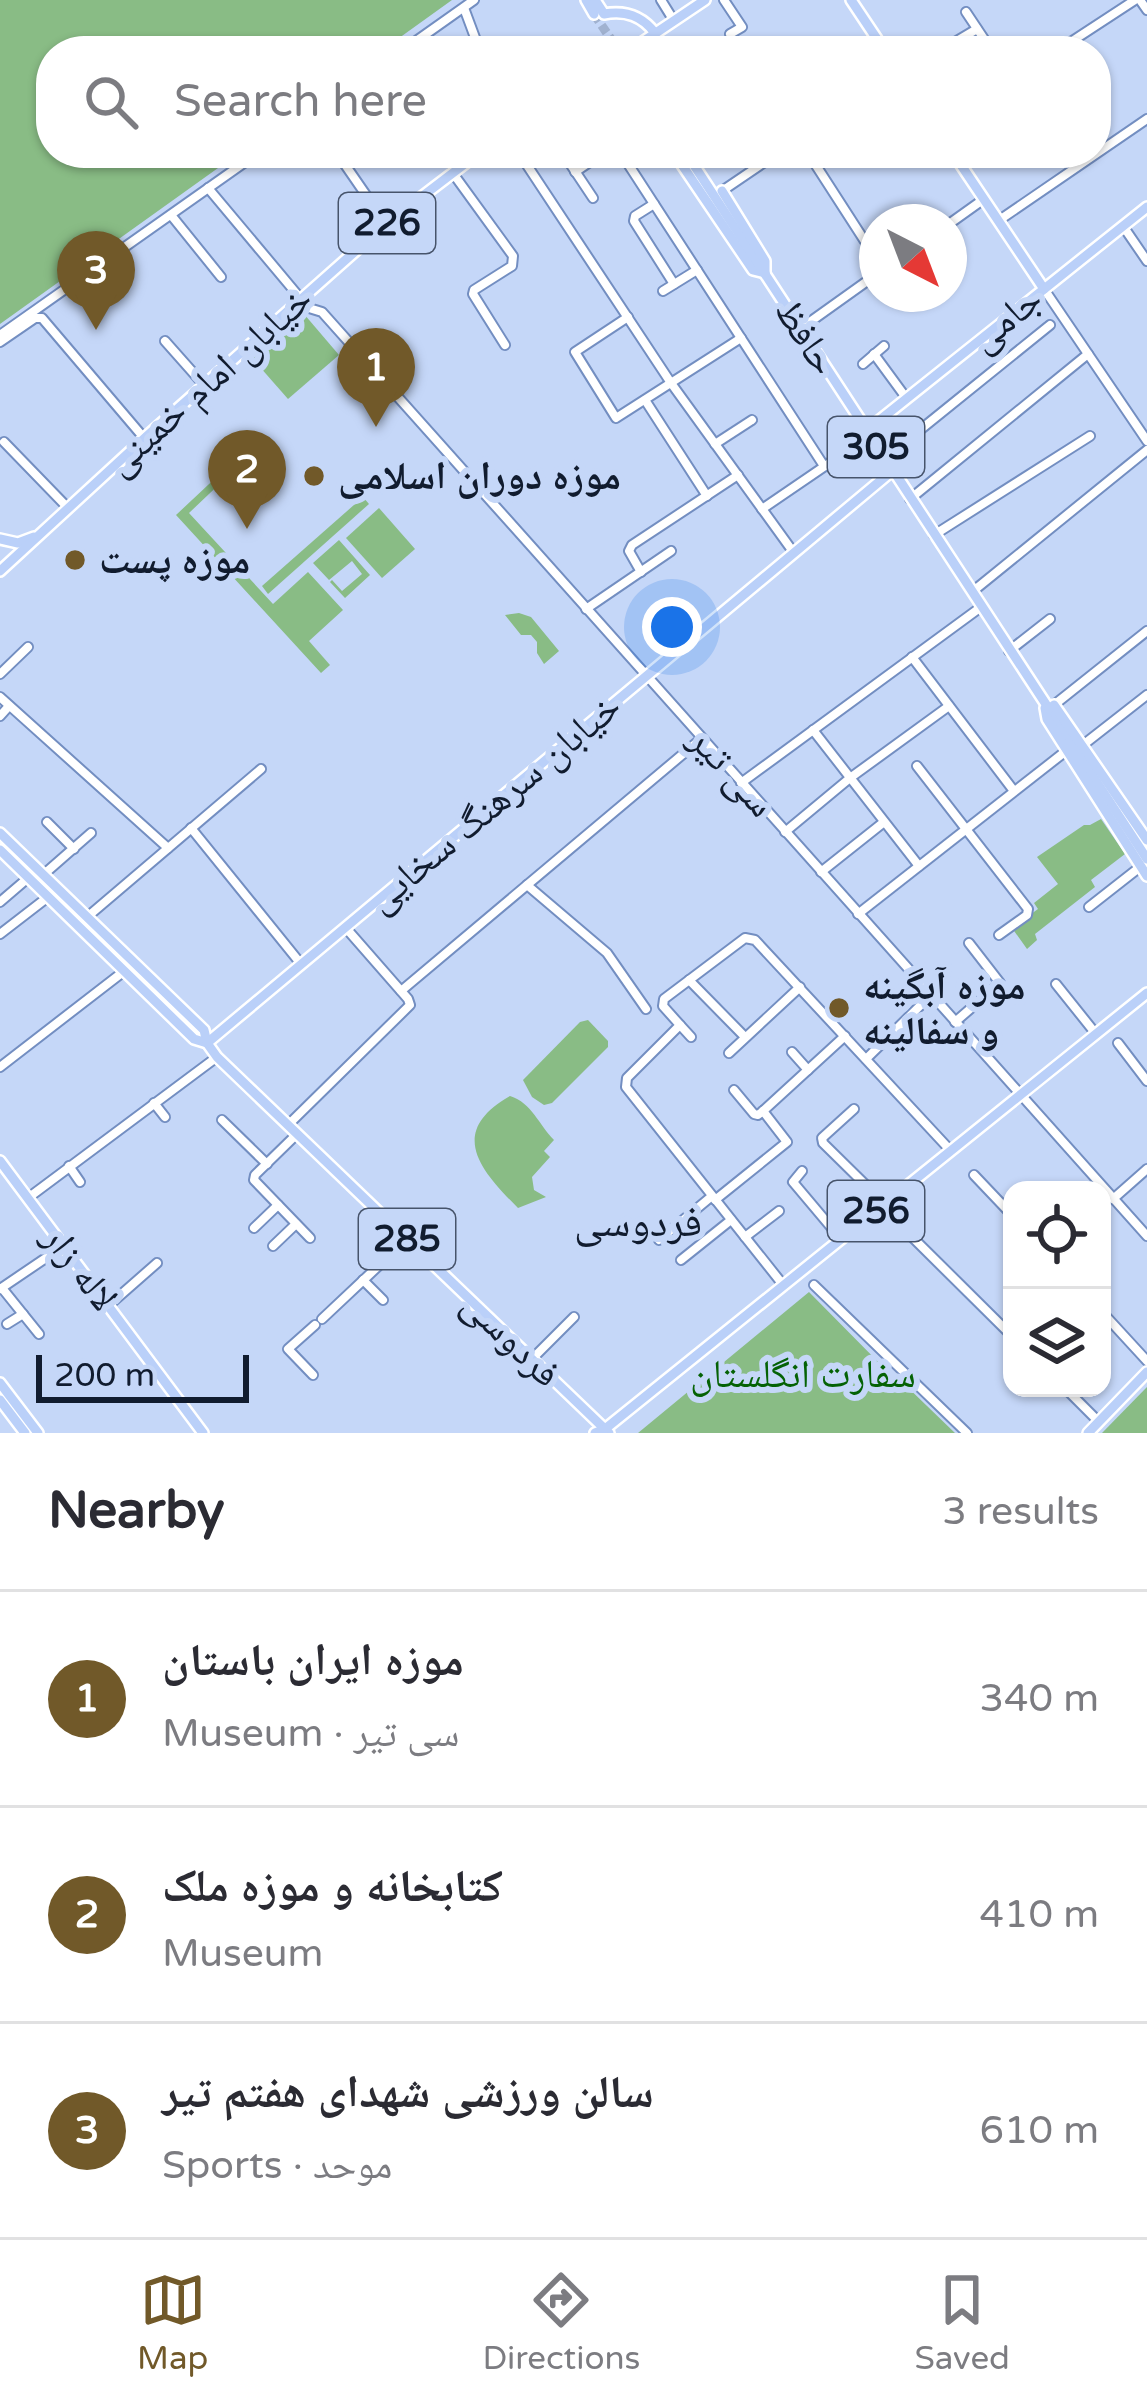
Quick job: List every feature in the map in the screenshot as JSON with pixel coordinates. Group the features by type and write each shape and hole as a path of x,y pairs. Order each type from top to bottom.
{"main road":[{"path":"586,0 599,14 636,16 655,33"},
{"path":"595,0 599,14"},
{"path":"651,36 705,0"},
{"path":"851,0 875,36"},
{"name":"خیابان امام خمینی","path":"0,571 386,224 458,168"},
{"name":"305","path":"684,168 753,271 765,273"},
{"name":"حافظ","path":"696,168 1009,651 1147,840"},
{"path":"963,168 1044,289"},
{"path":"722,190 765,260 765,273"},
{"name":"جامی","path":"868,433 1147,207"},
{"name":"خیابان سرهنگ سخایی","path":"207,1043 892,471"},
{"path":"0,538 18,542 37,537"},
{"name":"حافظ","path":"1049,705 1067,745"},
{"name":"305","path":"1067,745 1145,868"},
{"name":"فردوسی","path":"0,833 86,917 123,972 194,1039 207,1043"},
{"name":"فردوسی","path":"0,850 76,927 133,963 204,1030 217,1057 603,1432"},
{"path":"76,927 86,917"},
{"path":"123,972 133,963"},
{"name":"256","path":"603,1432 1147,993"},
{"name":"لاله زار","path":"0,1161 202,1433"},
{"path":"1088,1433 1147,1372"},
{"path":"0,1383 38,1433"},
{"path":"0,1400 25,1433"}],"street":[{"path":"424,36 475,0"},
{"path":"661,0 674,21"},
{"path":"724,0 742,27 730,34"},
{"path":"1084,36 1142,3"},
{"path":"464,8 474,36"},
{"path":"966,13 982,36"},
{"path":"964,36 977,28"},
{"path":"1111,144 1147,119"},
{"path":"0,339 237,168"},
{"path":"347,168 386,224"},
{"path":"529,168 671,383 794,553"},
{"path":"573,168 593,198"},
{"path":"575,172 581,168"},
{"path":"631,168 824,466"},
{"path":"722,190 755,168"},
{"path":"818,168 859,232"},
{"path":"998,221 1075,168"},
{"path":"452,172 513,256 512,266 472,294 506,345"},
{"path":"208,188 301,299"},
{"path":"967,211 983,199"},
{"path":"654,204 634,221 674,284"},
{"path":"171,214 221,277"},
{"path":"1123,226 1147,261"},
{"path":"663,291 697,270"},
{"path":"800,329 859,287"},
{"path":"1044,289 1147,441"},
{"path":"45,303 45,314 146,437"},
{"name":"سی تیر","path":"291,308 322,312 1147,1236"},
{"path":"628,317 575,352 616,418 741,338"},
{"path":"0,339 42,318 146,437"},
{"path":"884,459 1050,325"},
{"path":"165,341 204,386"},
{"path":"863,364 884,346"},
{"path":"874,354 907,398"},
{"path":"910,499 1088,354"},
{"path":"645,400 707,496"},
{"path":"716,444 752,420"},
{"path":"762,509 868,433"},
{"path":"934,536 1090,436"},
{"path":"4,442 68,508"},
{"path":"971,592 1147,450"},
{"path":"641,572 629,551 632,545 738,475"},
{"path":"586,609 671,551"},
{"path":"741,782 981,608"},
{"path":"1009,651 1050,619"},
{"path":"1049,705 1147,631"},
{"path":"0,674 28,647"},
{"path":"912,657 1014,791"},
{"path":"1082,745 1147,695"},
{"path":"0,697 168,848"},
{"path":"0,716 9,706"},
{"path":"785,832 950,706"},
{"path":"813,730 919,866"},
{"path":"401,991 702,738"},
{"path":"858,914 1067,745"},
{"path":"917,766 1028,912 999,935"},
{"path":"86,917 261,769"},
{"path":"47,822 74,849"},
{"path":"821,872 884,822"},
{"path":"191,828 301,964"},
{"path":"44,875 91,833"},
{"path":"1089,907 1145,868"},
{"path":"0,902 28,878"},
{"path":"527,885 607,953 646,1009"},
{"path":"0,934 48,897"},
{"path":"288,1125 409,1009 410,1002 345,927"},
{"path":"691,1037 663,1006 664,999 748,938 759,943 951,1151"},
{"path":"956,1022 1000,983 969,943"},
{"path":"0,1067 123,972"},
{"path":"375,985 386,974"},
{"path":"689,980 745,1037"},
{"path":"1056,984 1096,1034"},
{"path":"728,1053 800,987"},
{"path":"866,1059 931,995"},
{"path":"680,1025 626,1078 627,1090 784,1286"},
{"path":"734,1090 758,1114 845,1036"},
{"path":"1118,1043 1147,1081"},
{"path":"792,1052 808,1070"},
{"path":"28,1198 217,1057"},
{"path":"154,1103 165,1117"},
{"path":"854,1109 823,1143 885,1204"},
{"path":"659,1240 787,1142 763,1111"},
{"path":"222,1120 267,1164"},
{"path":"297,1134 254,1180 310,1238"},
{"path":"69,1166 80,1182"},
{"path":"1113,1199 1147,1169"},
{"path":"802,1171 794,1184 841,1239"},
{"path":"974,1175 1003,1206"},
{"path":"254,1228 278,1205"},
{"path":"745,1237 779,1211"},
{"path":"681,1260 730,1220"},
{"path":"895,1220 1003,1327"},
{"path":"273,1246 296,1224"},
{"path":"313,1375 288,1349 407,1239"},
{"path":"40,1334 1,1289 62,1247"},
{"path":"108,1306 157,1262"},
{"path":"358,1283 383,1300"},
{"path":"814,1285 967,1433"},
{"path":"7,1324 23,1314"},
{"path":"532,1359 574,1317"},
{"path":"1111,1325 1147,1361"},
{"path":"1074,1397 1099,1422"}],"green space":[{"path":"0,0 452,0 402,36 36,36 36,168 218,168 0,324"},
{"path":"304,314 339,355 288,399 253,359"},
{"path":"224,470 229,475 189,513 273,604 308,572 343,610 309,641 330,665 321,673 176,515"},
{"path":"363,497 369,504 268,594 262,586"},
{"path":"379,508 415,549 382,578 346,538"},
{"path":"339,540 370,575 345,598 330,582 342,591 362,574 352,561 329,580 313,563"},
{"path":"505,615 531,617 559,651 544,664 537,642 531,635 521,635"},
{"path":"1101,819 1125,854 1091,880 1095,887 1035,934 1037,940 1027,949 1012,928 1038,909 1034,903 1058,884 1037,857"},
{"path":"588,1020 608,1047 552,1103 544,1105 532,1097 523,1080 580,1022"},
{"path":"510,1096 530,1109 554,1140 544,1151 550,1157 532,1177 534,1190 546,1197 518,1208 482,1165 475,1137 479,1123"},
{"name":"سفارت انگلستان","path":"809,1292 955,1433 638,1433"},
{"path":"1147,1387 1147,1433 1102,1433"}],"tunnel":[{"path":"594,14 609,36"}],"place":[{"name":"سالن ورزشی شهدای هفتم تیر","path":"96,330"},
{"name":"موزه ایران باستان","path":"376,427"},
{"name":"موزه دوران اسلامی","path":"314,476"},
{"name":"کتابخانه و موزه ملک","path":"247,529"},
{"name":"موزه پست","path":"75,560"},
{"name":"موزه آبگینه و سفالینه","path":"839,1008"}],"district":[{"name":"فردوسی","path":"638,1222"}]}
